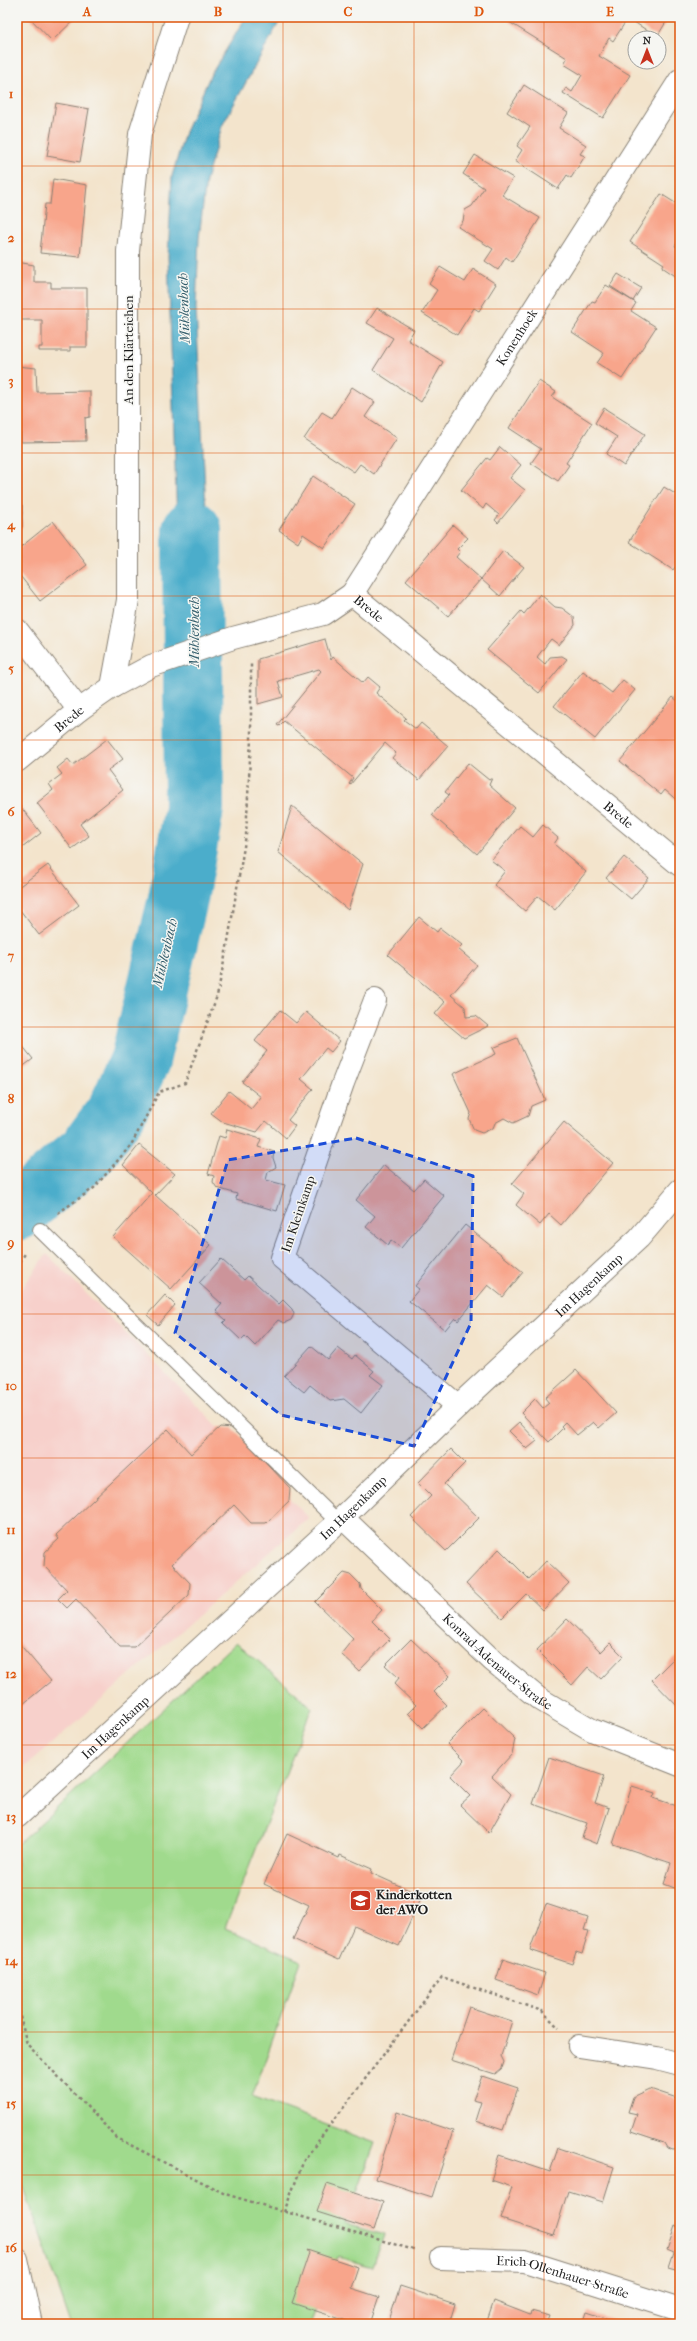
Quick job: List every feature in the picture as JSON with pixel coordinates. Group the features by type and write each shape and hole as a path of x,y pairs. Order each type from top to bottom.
{"street":[{"name":"An den Klärteichen","path":"112,687 128,600 128,251 140,134 177,17"},
{"name":"Konenhoek","path":"352,594 680,80"},
{"name":"Brede","path":"17,761 79,710 112,687 151,666 242,636 323,614 352,594 680,865"},
{"path":"17,630 79,710"},
{"name":"Im Kleinkamp","path":"375,1000 343,1083 282,1258 458,1406"},
{"name":"Im Hagenkamp","path":"17,1817 340,1520 458,1406 639,1238 680,1190"},
{"name":"Konrad-Adenauer-Straße","path":"340,1520 493,1661 538,1698 592,1730 680,1765"},
{"path":"578,2046 657,2058 680,2064"},
{"name":"Erich-Ollenhauer-Straße","path":"441,2258 525,2261 680,2310"},
{"path":"17,2260 31,2324"}],"lane":[{"path":"40,1230 340,1520"}],"path":[{"path":"17,1267 45,1222 94,1188 132,1145 159,1092 185,1083 217,996 246,835 251,739 242,636"},
{"path":"284,2212 304,2160 442,1977 542,2011 578,2046"},
{"path":"17,2005 27,2044 118,2138 225,2194 441,2258"}],"highlighted area":[{"path":"356,1138 473,1176 471,1323 414,1446 281,1415 175,1333 228,1160"}],"shaded area":[{"path":"47,1254 309,1518 17,1774 17,1295"}],"green space":[{"path":"236,1642 312,1707 225,1928 301,1961 252,2097 375,2143 345,2224 384,2235 373,2267 338,2257 310,2324 71,2324 17,2167 17,1845"}],"water":[{"path":"246,17 282,17 222,126 206,180 199,238 196,308 211,610 180,616 168,256 172,176 185,132 210,76"}],"building":[{"path":"29,17 77,17 52,41"},
{"path":"512,17 669,17 661,30 646,30 628,18 613,41 609,38 599,56 630,75 603,118 563,93 566,88 572,92 582,75 564,64 567,58 509,22"},
{"path":"524,85 568,113 559,128 586,145 580,154 585,156 571,178 567,175 558,189 515,161 522,150 517,146 530,127 507,112"},
{"path":"56,103 89,109 80,162 47,156"},
{"path":"475,155 513,178 502,195 540,218 512,262 506,257 498,270 485,261 493,249 458,227 463,221 465,210 472,206 484,188 463,174"},
{"path":"53,179 87,185 80,257 40,253 45,204 50,204"},
{"path":"661,194 680,206 680,238 675,246 680,250 680,279 662,267 664,264 630,242"},
{"path":"17,262 34,265 34,282 51,282 51,288 87,288 87,347 70,347 70,351 39,351 39,347 42,347 42,320 17,320"},
{"path":"440,267 465,282 473,269 496,284 479,311 474,308 457,335 422,313 437,290 429,284"},
{"path":"618,274 641,288 633,301 610,286"},
{"path":"606,285 636,303 631,311 656,327 622,379 597,363 604,353 572,332 592,301 595,302"},
{"path":"377,308 414,330 408,340 443,362 421,402 373,370 393,338 367,323"},
{"path":"17,366 36,368 37,392 90,391 90,417 85,418 86,441 21,442"},
{"path":"539,381 556,392 552,397 592,423 566,463 569,465 558,481 531,463 541,449 509,428"},
{"path":"352,387 375,402 365,417 397,438 374,474 360,464 354,472 304,439 322,412 332,418"},
{"path":"604,408 645,434 624,466 606,454 617,437 595,423"},
{"path":"500,447 521,465 510,478 525,490 498,523 495,520 499,515 486,504 483,509 461,490 487,458 490,460"},
{"path":"313,476 355,504 324,548 303,534 298,543 279,530"},
{"path":"664,487 680,497 680,551 678,554 680,560 673,570 629,542"},
{"path":"22,505 22,527 17,531 17,508"},
{"path":"53,521 87,565 40,601 17,572 17,550"},
{"path":"453,525 468,538 457,549 460,552 456,557 481,579 448,616 406,580"},
{"path":"503,551 524,567 500,596 481,579"},
{"path":"540,594 555,607 562,608 574,617 575,625 559,645 551,639 537,657 545,664 550,657 562,656 567,659 539,693 487,650 521,611 524,614"},
{"path":"325,639 331,660 333,657 363,683 368,677 380,687 376,693 406,718 404,720 416,729 421,723 448,746 419,780 392,758 396,753 385,743 350,785 349,784 353,778 284,721 279,726 277,725 321,671 319,669 278,681 283,697 258,704 258,659"},
{"path":"583,671 612,693 623,680 635,690 595,739 554,706"},
{"path":"673,697 680,703 680,803 665,790 661,795 620,761"},
{"path":"107,739 123,759 108,770 123,790 80,824 89,836 72,849 37,803 53,790 49,784 62,774 57,768 68,759 73,765"},
{"path":"468,763 489,780 492,778 489,785 515,808 477,854 432,815 449,795 445,792"},
{"path":"20,806 41,833 17,852 17,808"},
{"path":"292,806 363,864 348,910 278,852"},
{"path":"543,825 558,838 554,844 586,872 555,910 538,896 525,911 494,885 505,871 491,860 520,826 533,837"},
{"path":"624,857 649,878 631,899 606,878"},
{"path":"48,865 79,905 39,935 17,906 17,888"},
{"path":"419,917 437,932 440,928 462,945 458,949 477,965 451,995 465,1007 466,1017 476,1016 488,1026 464,1038 435,1014 445,1002 388,955"},
{"path":"280,1010 296,1023 306,1012 340,1041 331,1052 326,1048 301,1079 313,1089 288,1120 295,1126 286,1138 266,1121 257,1132 223,1122 211,1113 229,1091 251,1109 261,1097 242,1082 267,1051 255,1041"},
{"path":"517,1038 545,1100 531,1106 528,1116 513,1123 504,1118 495,1123 493,1128 482,1133 474,1130 469,1119 471,1113 453,1074 496,1054 493,1048"},
{"path":"17,1039 33,1059 21,1068 17,1063"},
{"path":"564,1122 613,1163 561,1225 549,1214 540,1225 516,1205 524,1194 512,1184"},
{"path":"227,1129 261,1139 258,1147 274,1152 273,1158 276,1167 268,1172 266,1180 285,1185 277,1211 236,1199 237,1194 217,1188 213,1182 214,1176 208,1174 219,1136 225,1138"},
{"path":"139,1145 175,1174 155,1195 211,1245 171,1289 113,1237 152,1193 123,1165"},
{"path":"384,1165 414,1190 424,1179 444,1196 401,1248 391,1240 388,1245 366,1227 375,1216 356,1200"},
{"path":"465,1225 523,1272 503,1297 488,1285 458,1321 455,1318 445,1330 409,1301 419,1289 415,1286"},
{"path":"221,1259 244,1280 248,1276 279,1304 283,1300 292,1309 294,1314 291,1320 284,1323 278,1320 255,1346 245,1336 241,1340 223,1323 226,1320 216,1311 222,1304 199,1283"},
{"path":"165,1295 175,1305 158,1325 147,1315"},
{"path":"311,1346 328,1360 338,1348 352,1359 355,1355 374,1371 370,1375 383,1385 361,1413 344,1399 330,1401 310,1385 304,1392 284,1376"},
{"path":"576,1370 616,1413 599,1428 593,1422 577,1435 565,1422 561,1426 563,1428 549,1442 521,1413 535,1399 543,1408 549,1403 545,1398"},
{"path":"519,1422 537,1441 527,1449 509,1431"},
{"path":"220,1427 233,1428 290,1488 289,1501 266,1523 251,1523 234,1505 172,1564 190,1583 189,1595 134,1647 120,1647 76,1599 67,1608 58,1599 67,1590 44,1566 45,1552 59,1539 56,1535 168,1429 191,1454"},
{"path":"451,1449 465,1463 444,1484 479,1518 446,1551 411,1517 431,1496 418,1483"},
{"path":"499,1549 529,1579 546,1561 569,1583 543,1610 526,1594 502,1618 466,1584"},
{"path":"344,1573 351,1575 360,1584 361,1589 382,1610 372,1621 390,1639 359,1671 341,1654 353,1639 315,1602"},
{"path":"567,1619 601,1652 610,1643 623,1656 601,1679 588,1667 572,1685 537,1650"},
{"path":"411,1639 450,1676 434,1692 447,1705 423,1728 408,1713 416,1705 394,1684 399,1678 385,1665"},
{"path":"17,1641 51,1681 17,1709"},
{"path":"680,1652 680,1709 652,1680"},
{"path":"483,1708 515,1739 512,1754 492,1776 511,1794 489,1833 460,1805 470,1796 450,1776 464,1761 447,1744"},
{"path":"549,1757 604,1776 595,1803 609,1808 597,1844 582,1838 587,1823 533,1804"},
{"path":"632,1786 655,1793 653,1798 680,1807 680,1890 664,1884 671,1863 613,1844"},
{"name":"Kinderkotten der AWO","path":"287,1834 339,1858 340,1855 372,1869 371,1873 422,1896 399,1946 354,1926 339,1960 293,1939 309,1905 264,1884"},
{"path":"546,1904 588,1918 584,1930 589,1931 582,1954 576,1952 572,1964 530,1950"},
{"path":"503,1959 545,1973 538,1995 496,1980"},
{"path":"469,2007 512,2021 501,2056 504,2062 502,2068 495,2074 451,2060"},
{"path":"482,2076 518,2088 503,2130 475,2121 481,2102 473,2100"},
{"path":"650,2089 680,2099 680,2149 673,2150 667,2148 664,2143 631,2132 637,2114 628,2112 633,2097"},
{"path":"397,2112 453,2131 432,2197 376,2179"},
{"path":"558,2148 614,2167 603,2202 568,2191 554,2236 501,2219 512,2187 491,2180 499,2155 550,2172"},
{"path":"327,2184 383,2202 374,2230 317,2212"},
{"path":"675,2226 680,2228 680,2271 669,2268 674,2253 667,2250"},
{"path":"307,2250 358,2267 351,2288 379,2297 370,2324 356,2324 292,2303 309,2253"},
{"path":"400,2286 455,2304 449,2324 388,2324"},
{"path":"494,2301 530,2315 531,2311 550,2316 547,2324 486,2324"},
{"path":"587,2312 624,2324 583,2324"}],"waterway":[{"name":"Mühlenbach","path":"17,1211 87,1152 117,1111 140,1060 178,899 194,808 192,530"}],"place":[{"name":"Kinderkotten der AWO","path":"360,1901"}]}
